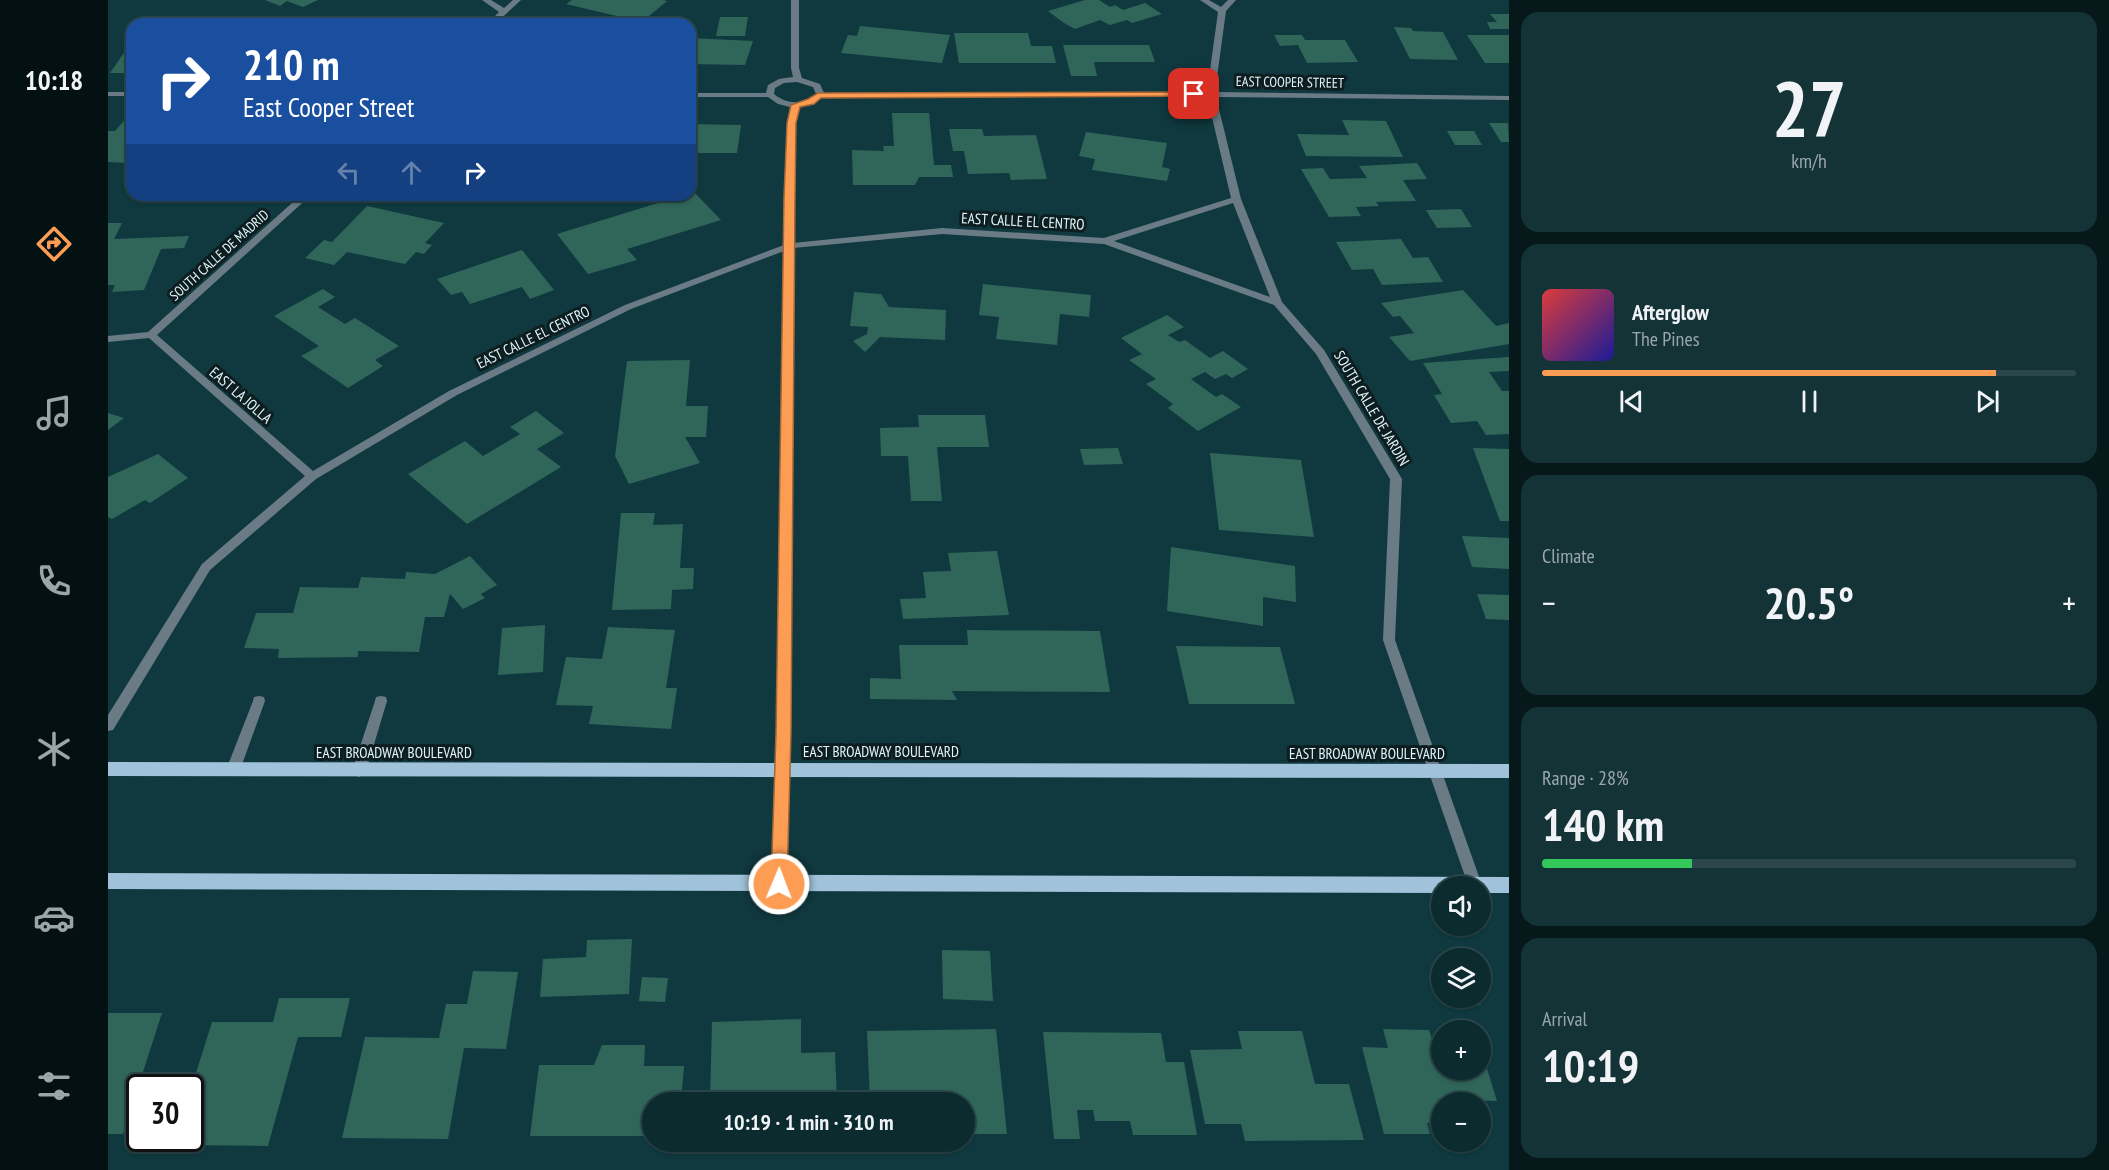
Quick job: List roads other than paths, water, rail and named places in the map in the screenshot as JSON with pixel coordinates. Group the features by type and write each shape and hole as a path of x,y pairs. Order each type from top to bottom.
{"main road":[{"name":"EAST BROADWAY BOULEVARD","path":"108,769 1509,771"},
{"path":"108,881 1431,885"},
{"path":"1491,885 1509,885"}],"street":[{"path":"486,0 504,12"},
{"path":"498,18 517,0"},
{"path":"795,0 795,68 798,79"},
{"path":"1204,0 1222,10 1232,0"},
{"name":"SOUTH CALLE DE JARDIN","path":"1222,10 1211,94 1236,199 1277,303 1320,352 1396,479 1389,640 1472,876"},
{"path":"696,95 770,95 780,102 795,105 811,102 818,96 817,86 798,79 776,83 771,87 770,95"},
{"path":"108,94 126,94"},
{"name":"EAST COOPER STREET","path":"818,96 1211,94 1509,98"},
{"path":"779,884 791,123 795,105"},
{"name":"EAST CALLE EL CENTRO","path":"1105,241 1236,199"},
{"name":"SOUTH CALLE DE MADRID","path":"151,335 299,201"},
{"name":"EAST CALLE EL CENTRO","path":"108,726 206,567 312,476 453,393 619,311 789,246 942,231 1105,241 1277,303"},
{"path":"108,339 151,335"},
{"name":"EAST LA JOLLA","path":"151,335 312,476"},
{"path":"233,770 260,701"},
{"path":"359,771 381,701"}]}
